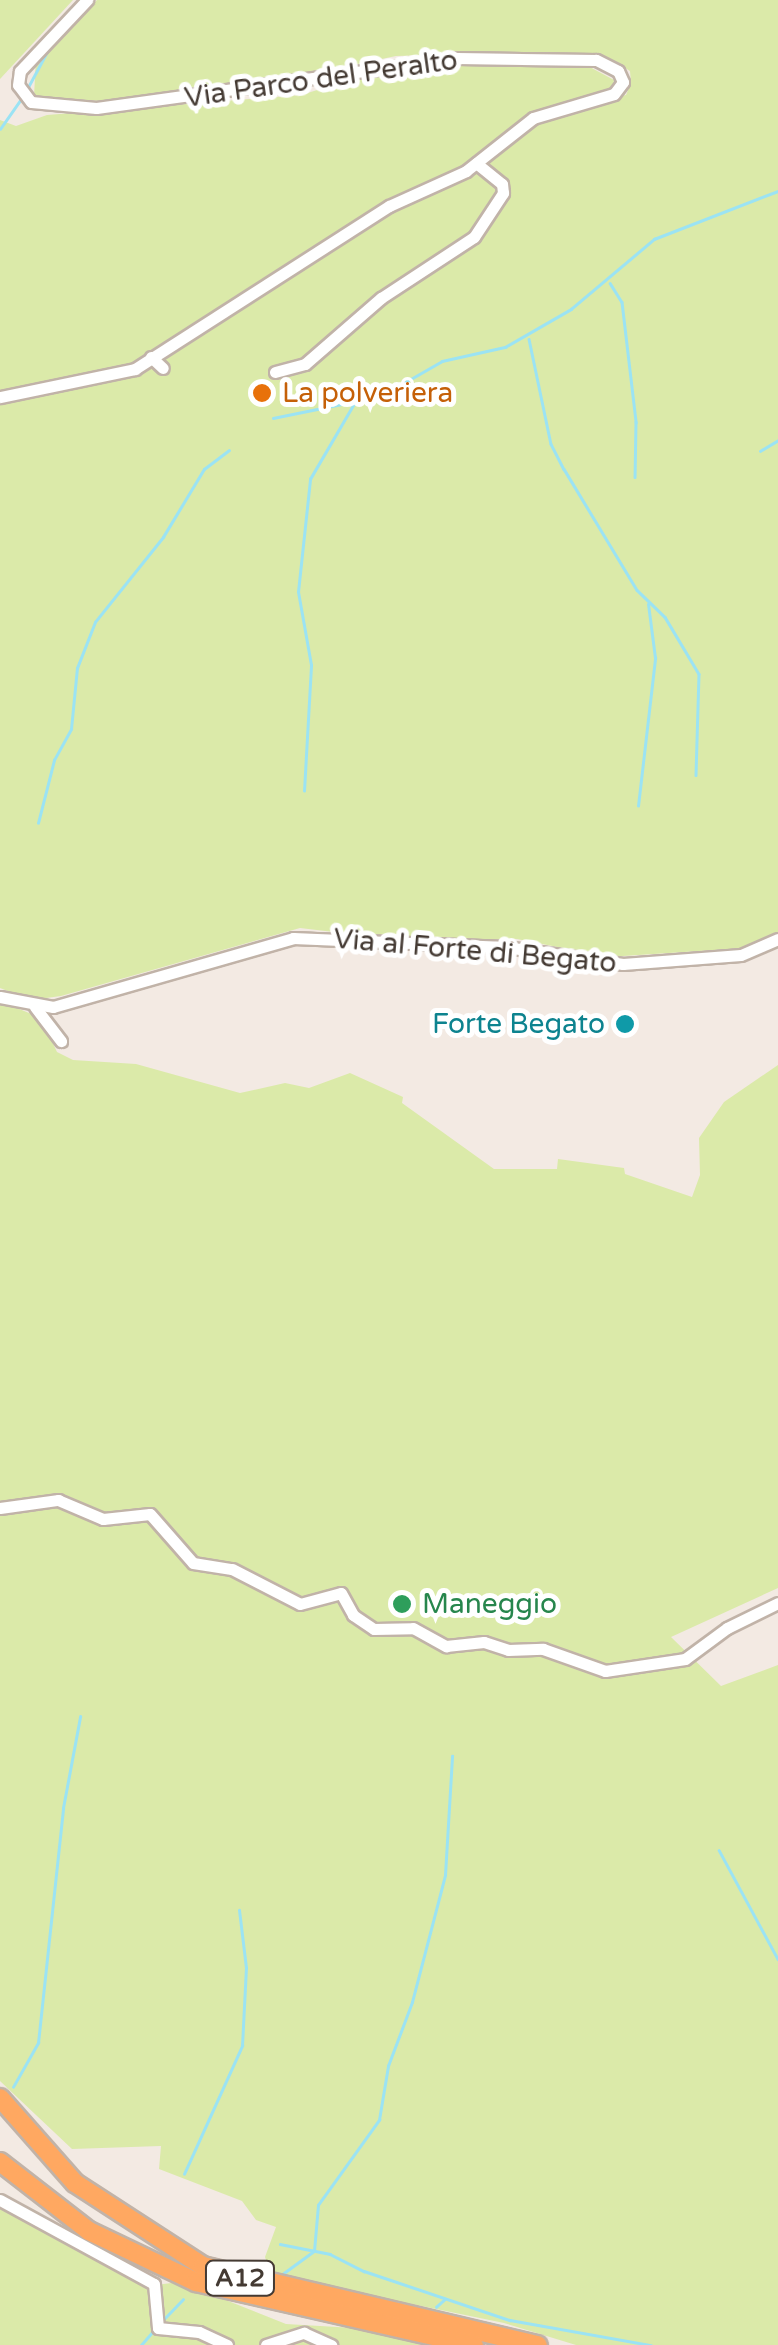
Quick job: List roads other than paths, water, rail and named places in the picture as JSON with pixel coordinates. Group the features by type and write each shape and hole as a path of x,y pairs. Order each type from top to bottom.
{"highway":[{"name":"A12","path":"0,2098 75,2184 202,2266 538,2345"},
{"name":"A12","path":"0,2162 89,2231 196,2282 474,2345"}],"street":[{"name":"Via Parco del Peralto","path":"0,397 88,383 151,357 308,264 390,206 476,164 533,118 617,92 621,76 596,60 457,58 96,108 31,102 18,86 20,71 87,0"},
{"path":"275,372 305,364 410,274 463,247 498,203 502,184 476,164"},
{"path":"151,357 163,368"},
{"name":"Via al Forte di Begato","path":"0,997 35,1007 53,1007 294,938 506,947 622,964 742,955 778,939"},
{"path":"35,1007 61,1041"},
{"path":"0,1508 58,1500 104,1519 150,1514 201,1568 232,1569 300,1604 341,1594 358,1620 374,1629 408,1627 446,1646 484,1642 508,1650 543,1648 606,1671 685,1659 726,1628 778,1603"},
{"path":"0,2200 154,2284 158,2328 199,2332 227,2345"},
{"path":"266,2345 304,2333 331,2345"}],"waterway":[{"path":"26,91 48,50"},
{"path":"0,129 22,98"},
{"path":"273,418 381,396 442,361 505,347 571,309 654,239 778,191"},
{"path":"610,283 622,302 636,422 635,477"},
{"path":"529,339 551,444 637,590 665,617 699,674 696,775"},
{"path":"304,791 311,665 298,592 310,479 355,402"},
{"path":"760,451 778,440"},
{"path":"38,823 54,760 71,729 77,668 95,622 163,537 204,469 229,450"},
{"path":"638,806 655,658 648,604"},
{"path":"13,2087 38,2043 63,1808 80,1717"},
{"path":"281,2275 314,2251 318,2205 379,2120 388,2066 412,2002 445,1875 452,1756"},
{"path":"719,1850 778,1959"},
{"path":"184,2174 242,2046 246,1968 239,1910"},
{"path":"280,2244 330,2254 364,2271 510,2320 651,2345"},
{"path":"162,2321 183,2299"},
{"path":"436,2307 445,2299"},
{"path":"141,2345 153,2331"}],"place":[{"name":"La polveriera","path":"262,393"},
{"name":"Forte Begato","path":"625,1024"},
{"name":"Maneggio","path":"402,1604"}]}
